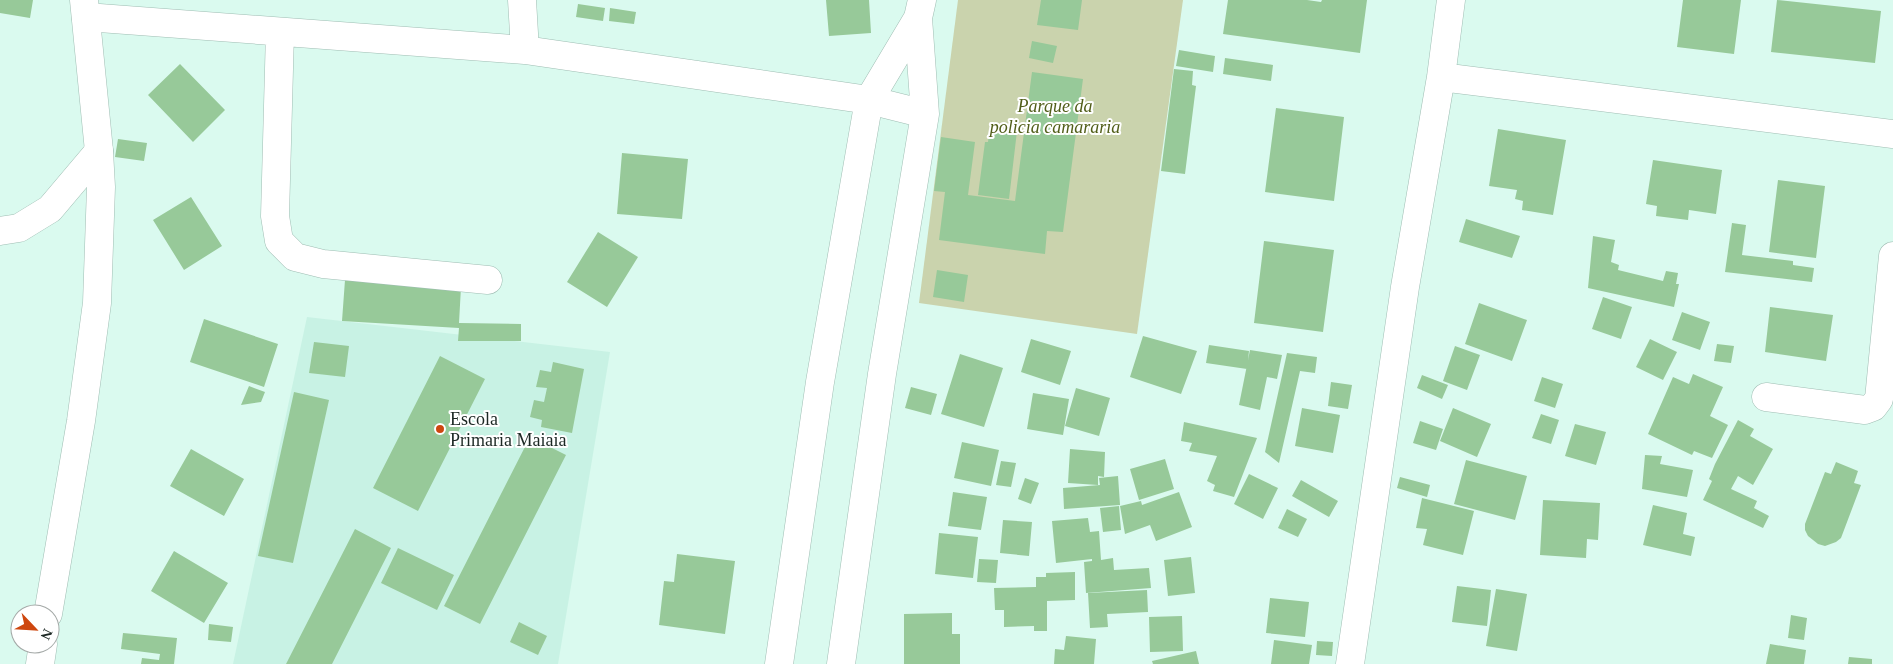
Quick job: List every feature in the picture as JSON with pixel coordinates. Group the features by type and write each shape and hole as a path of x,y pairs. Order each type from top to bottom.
{"street":[{"path":"522,0 525,50"},
{"path":"1350,664 1405,287 1451,0"},
{"path":"50,604 81,421 97,303 100,232 99,151 85,9 280,32 525,50 869,100 925,114"},
{"path":"779,664 822,373 869,100 920,9"},
{"path":"842,664 882,374 925,114 920,9"},
{"path":"280,32 274,216 279,240 295,257 323,264 488,280"},
{"path":"1440,77 1893,134"},
{"path":"0,231 19,228 50,209 99,151"},
{"path":"1766,396 1864,410 1873,407 1879,399 1893,256"}],"shaded area":[{"name":"Escola Primaria Maiaia","path":"307,317 610,352 558,664 233,664"}],"green space":[{"name":"Parque da policia camararia","path":"958,0 1183,0 1137,334 919,303"}],"building":[{"path":"0,0 33,0 30,18 0,13"},
{"path":"826,0 869,0 871,33 829,36"},
{"path":"1041,0 1082,0 1078,30 1037,25"},
{"path":"1228,0 1307,0 1321,2 1322,0 1367,0 1360,53 1223,34"},
{"path":"1683,0 1741,0 1734,54 1677,47"},
{"path":"1777,0 1881,11 1875,63 1771,52"},
{"path":"578,4 605,8 603,21 576,17"},
{"path":"610,8 636,12 634,24 609,21"},
{"path":"1032,41 1057,46 1053,63 1029,58"},
{"path":"1179,50 1215,56 1213,72 1176,66"},
{"path":"1225,58 1273,65 1271,81 1223,74"},
{"path":"180,64 225,110 193,142 148,95"},
{"path":"1174,69 1193,71 1192,85 1196,86 1185,174 1161,171"},
{"path":"1032,72 1083,79 1063,232 1047,231 1045,254 939,240 945,192 934,191 941,137 975,142 968,195 1015,201"},
{"path":"1276,108 1344,117 1334,201 1265,192"},
{"path":"990,127 1017,131 1009,199 978,195 985,142 988,142"},
{"path":"1498,129 1566,140 1553,215 1522,210 1523,201 1515,199 1517,190 1489,186"},
{"path":"118,139 147,143 144,161 115,157"},
{"path":"622,153 688,159 682,219 617,214"},
{"path":"1653,160 1722,170 1716,214 1689,210 1688,220 1656,216 1657,206 1646,204"},
{"path":"1778,180 1825,186 1816,258 1769,252"},
{"path":"191,197 222,246 184,270 153,220"},
{"path":"1466,219 1520,236 1512,258 1459,242"},
{"path":"1732,223 1746,225 1742,255 1793,261 1793,265 1814,268 1812,282 1725,272"},
{"path":"598,232 638,257 607,307 567,282"},
{"path":"1593,236 1615,240 1611,262 1619,265 1618,270 1663,281 1666,271 1678,273 1676,284 1679,284 1674,307 1588,288"},
{"path":"1264,241 1334,250 1323,332 1254,323"},
{"path":"937,270 968,275 964,302 933,297"},
{"path":"345,280 461,287 459,323 521,324 521,341 458,341 459,328 342,321"},
{"path":"1603,297 1632,307 1621,339 1592,329"},
{"path":"1479,303 1527,320 1512,361 1465,344"},
{"path":"1770,307 1833,315 1826,361 1765,352"},
{"path":"1682,312 1710,322 1700,350 1672,340"},
{"path":"204,319 278,344 264,387 190,362"},
{"path":"1143,336 1197,351 1181,394 1130,377"},
{"path":"1031,339 1071,351 1060,385 1021,372"},
{"path":"1650,339 1677,352 1663,380 1636,367"},
{"path":"314,342 349,346 345,377 309,373"},
{"path":"1717,344 1734,346 1731,363 1714,361"},
{"path":"1209,345 1249,351 1247,369 1206,363"},
{"path":"1455,346 1480,355 1467,390 1443,381"},
{"path":"1250,350 1282,355 1277,379 1267,377 1260,410 1239,405"},
{"path":"1287,353 1317,357 1315,373 1300,371 1279,463 1265,452"},
{"path":"960,354 1003,368 984,427 941,414"},
{"path":"440,356 485,379 418,511 373,488"},
{"path":"553,362 584,369 572,433 541,427 542,420 530,417 534,400 544,402 547,388 536,387 540,370 551,372"},
{"path":"1693,374 1723,387 1710,416 1728,425 1712,458 1694,451 1692,455 1648,434 1673,377 1689,384"},
{"path":"1422,375 1448,385 1442,399 1417,388"},
{"path":"1542,377 1563,384 1555,408 1534,401"},
{"path":"1331,382 1352,385 1348,409 1328,406"},
{"path":"249,386 265,392 261,402 241,405"},
{"path":"911,387 937,394 931,415 905,408"},
{"path":"1076,388 1110,398 1099,436 1065,426"},
{"path":"294,392 329,400 293,563 258,556"},
{"path":"1033,393 1069,399 1063,435 1027,429"},
{"path":"1302,408 1340,415 1333,453 1295,446"},
{"path":"1453,408 1491,424 1477,457 1440,441"},
{"path":"1541,414 1559,420 1551,444 1532,438"},
{"path":"1738,420 1754,429 1750,436 1773,449 1753,485 1738,476 1731,489 1757,501 1754,508 1769,516 1763,528 1703,500 1712,481 1709,479 1715,464"},
{"path":"1420,421 1443,429 1436,450 1413,443"},
{"path":"1184,422 1257,438 1234,497 1213,491 1215,485 1207,481 1217,456 1189,451 1192,443 1181,441"},
{"path":"1575,424 1606,432 1596,465 1565,456"},
{"path":"530,437 566,455 480,624 444,606"},
{"path":"962,442 999,450 991,486 954,478"},
{"path":"191,449 244,479 224,516 170,486"},
{"path":"1070,449 1105,452 1104,477 1098,476 1098,485 1068,483"},
{"path":"1645,455 1662,456 1660,464 1693,470 1687,497 1642,489"},
{"path":"1165,459 1174,489 1139,500 1130,469"},
{"path":"1466,460 1527,476 1515,520 1454,504"},
{"path":"1001,461 1016,463 1011,487 996,485"},
{"path":"1836,462 1858,471 1854,483 1861,485 1841,538 1825,546 1818,544 1808,536 1805,524 1825,472 1831,474"},
{"path":"1249,474 1278,488 1263,519 1234,504"},
{"path":"1118,476 1120,505 1064,509 1063,488 1100,485 1099,478"},
{"path":"1400,477 1430,485 1427,497 1397,488"},
{"path":"1025,478 1039,483 1031,504 1018,499"},
{"path":"1301,480 1338,501 1329,517 1292,496"},
{"path":"953,492 987,497 981,530 948,526"},
{"path":"1179,492 1192,527 1156,541 1150,525 1125,534 1120,506 1141,501 1142,505"},
{"path":"1422,498 1474,511 1463,555 1423,545 1427,529 1416,528"},
{"path":"1543,500 1600,503 1598,540 1587,539 1586,558 1540,555"},
{"path":"1653,505 1687,513 1683,534 1695,537 1691,556 1643,545"},
{"path":"1119,506 1121,530 1103,532 1100,508"},
{"path":"1287,509 1307,519 1298,537 1278,528"},
{"path":"1088,518 1090,532 1099,531 1101,560 1113,558 1114,570 1149,568 1151,588 1086,593 1084,562 1092,561 1092,559 1056,563 1052,521"},
{"path":"1003,520 1032,522 1029,556 1000,553"},
{"path":"355,529 391,548 332,664 286,664"},
{"path":"939,533 978,537 973,578 935,574"},
{"path":"398,548 454,575 437,610 381,583"},
{"path":"174,551 228,583 204,623 151,591"},
{"path":"677,554 735,561 725,634 659,625 664,581 674,582"},
{"path":"1191,557 1195,593 1168,596 1164,560"},
{"path":"979,559 998,560 996,583 977,582"},
{"path":"1075,572 1075,600 1047,601 1047,631 1034,631 1034,626 1004,627 1004,610 995,610 994,588 1036,587 1036,577 1046,577 1046,573"},
{"path":"1457,586 1491,590 1487,626 1452,622"},
{"path":"1496,589 1527,594 1517,651 1486,646"},
{"path":"1147,590 1148,612 1107,614 1108,627 1090,628 1088,593"},
{"path":"1270,598 1309,602 1305,637 1266,633"},
{"path":"952,613 952,634 960,634 960,664 904,664 904,614"},
{"path":"1791,615 1807,618 1804,640 1788,638"},
{"path":"1182,616 1183,651 1150,652 1149,617"},
{"path":"519,622 547,636 538,655 510,642"},
{"path":"209,624 233,627 231,642 208,640"},
{"path":"123,633 177,638 174,664 141,664 142,658 159,660 160,654 121,649"},
{"path":"1066,636 1096,639 1094,664 1054,664 1055,649 1064,650"},
{"path":"1274,640 1312,645 1309,664 1271,664"},
{"path":"1317,641 1333,642 1332,656 1316,655"},
{"path":"1770,644 1806,650 1804,664 1766,664"},
{"path":"1196,651 1199,664 1153,664 1152,661"},
{"path":"1849,657 1872,659 1872,664 1848,664"}],"place":[{"name":"Escola Primaria Maiaia","path":"440,429"}]}
